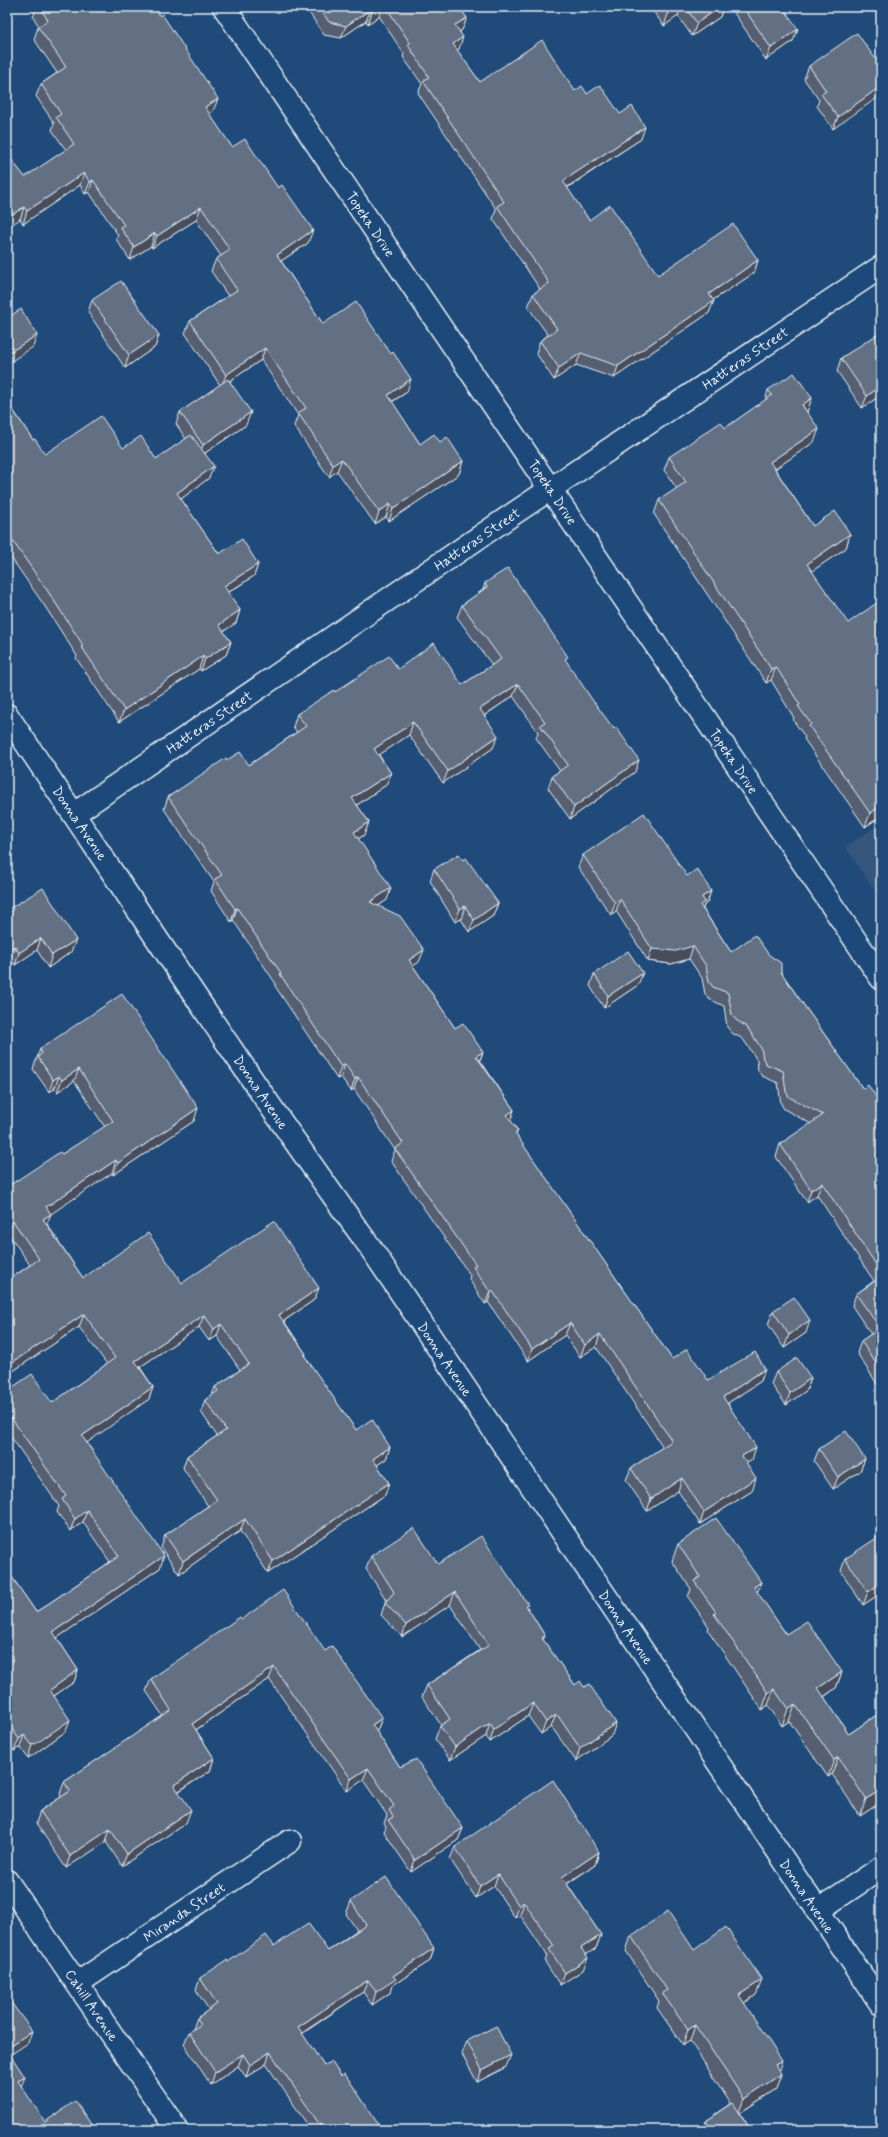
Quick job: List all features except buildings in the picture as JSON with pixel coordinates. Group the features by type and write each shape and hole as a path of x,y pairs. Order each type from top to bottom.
{"street":[{"name":"Topeka Drive","path":"224,7 551,488 881,978"},
{"name":"Hatteras Street","path":"74,814 551,488 881,266"},
{"name":"Donna Avenue","path":"7,715 322,1181 370,1247 881,2004"},
{"name":"Miranda Street","path":"78,1983 290,1840"},
{"path":"817,1911 881,1868"},
{"name":"Cahill Avenue","path":"7,1881 177,2130"}],"shaded area":[{"path":"881,823 881,900 845,847"}]}
